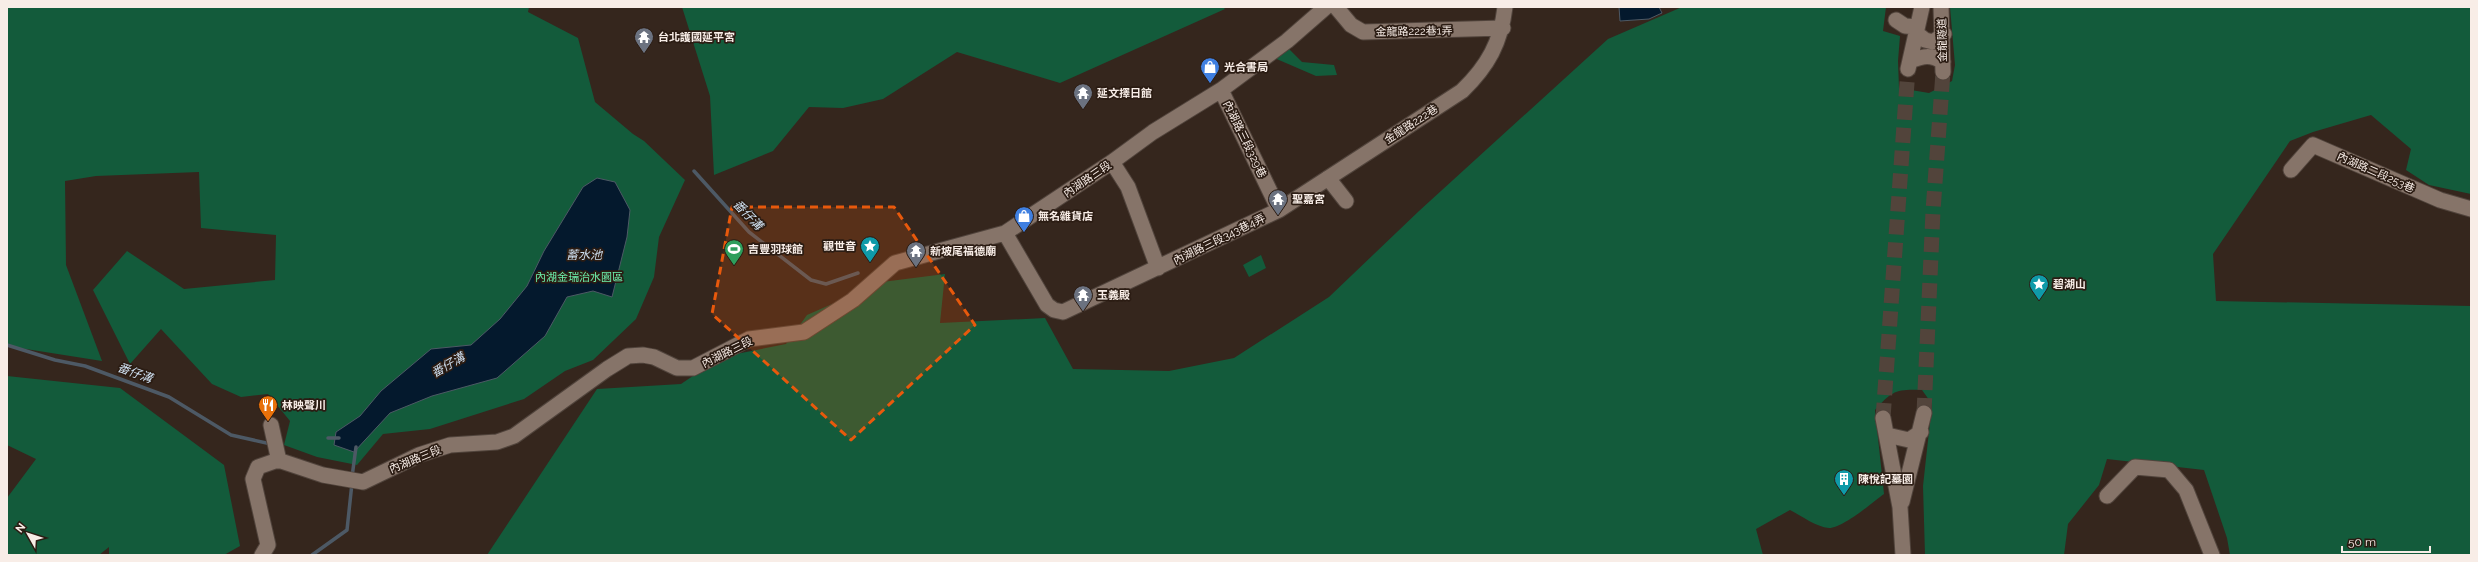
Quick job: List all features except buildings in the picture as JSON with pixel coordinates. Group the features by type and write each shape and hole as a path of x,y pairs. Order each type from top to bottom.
{"street":[{"name":"內湖路三段","path":"279,461 324,475 363,482 420,455 450,445 489,443 514,436 607,369 628,356 643,355 654,357 677,368 693,368 749,339 804,332 853,300 895,264 1005,233 1112,162 1153,132 1221,90 1287,41 1326,7"},
{"name":"金龍路222巷1弄","path":"1336,7 1351,25 1363,32 1503,28"},
{"name":"金龍路222巷","path":"1279,210 1462,91 1476,78 1493,52 1503,28 1505,7"},
{"name":"金龍隧道","path":"1922,7 1909,65 1925,56 1933,56 1943,67 1944,34 1941,7"},
{"path":"1896,20 1905,26 1917,30 1925,40 1933,42 1944,34"},
{"name":"內湖路三段329巷","path":"1221,90 1279,210"},
{"name":"內湖路二段253巷","path":"2291,170 2314,145 2440,200 2471,209"},
{"path":"1112,162 1128,187 1158,268"},
{"path":"1328,178 1346,202"},
{"name":"內湖路三段343巷4弄","path":"1005,233 1047,305 1054,310 1064,312 1279,210"},
{"path":"1900,507 1921,432 1924,414"},
{"path":"1883,418 1900,507 1903,555"},
{"path":"262,555 268,545 253,480 258,467 279,461 271,425"},
{"path":"1887,435 1908,440 1921,432"},
{"path":"2107,496 2135,467 2169,470 2186,490 2212,555"}],"highlighted area":[{"path":"732,207 894,207 975,325 851,440 712,314"}],"green space":[{"name":"內湖金瑞治水園區","path":"7,7 529,7 528,12 578,38 595,102 633,134 644,141 685,180 659,237 654,277 636,319 593,360 565,371 524,399 430,429 383,434 357,465 317,457 284,445 290,421 268,394 241,397 212,384 161,329 130,364 93,290 127,251 184,289 275,280 276,235 201,228 199,172 96,176 65,181 66,265 102,361 7,346"},
{"path":"682,7 1223,7 1225,9 1060,83 957,52 883,99 843,108 809,107 773,151 714,175 710,96"},
{"path":"1682,7 1886,7 1883,31 1900,36 1898,61 1899,88 1929,93 1952,81 1955,65 1950,7 2471,7 2471,194 2429,185 2406,170 2411,149 2371,115 2313,132 2290,141 2213,254 2216,301 2471,306 2471,555 2230,555 2227,538 2204,470 2107,459 2099,485 2068,524 2064,555 1925,555 1923,486 1932,404 1922,390 1906,390 1895,392 1890,395 1875,410 1884,494 1850,519 1835,527 1824,527 1790,510 1756,529 1763,555 487,555 597,389 681,384 721,357 786,344 807,315 882,282 945,274 940,323 1045,318 1073,369 1169,371 1234,358 1329,297 1419,211 1608,39"},
{"path":"1286,46 1302,62 1334,65 1337,75 1316,76 1272,57"},
{"path":"1261,255 1266,268 1249,277 1243,265"},
{"path":"7,376 120,388 224,465 240,546 224,555 109,555 109,547 99,555 7,555 7,498 36,459 7,445"}],"water":[{"path":"1619,7 1659,7 1662,13 1649,19 1620,21"},
{"name":"蓄水池","path":"597,178 615,182 630,210 627,237 612,297 593,291 567,297 545,336 497,378 432,396 390,413 354,452 334,445 336,432 360,416 381,391 431,349 471,345 500,319 527,286 544,251 583,187"}],"waterway":[{"name":"番仔溝","path":"694,171 749,232 811,280 826,284 858,273"},
{"name":"番仔溝","path":"7,345 55,360 85,366 169,397 231,435 271,444"},
{"path":"328,438 339,438"},
{"name":"番仔溝","path":"352,477 356,447"},
{"name":"番仔溝","path":"312,555 347,530 352,483"}],"tunnel":[{"path":"1883,418 1908,69"},
{"path":"1924,413 1933,211 1943,72"}],"place":[{"name":"台北護國延平宮","path":"644,54"},
{"name":"光合書局","path":"1210,84"},
{"name":"延文擇日館","path":"1083,110"},
{"name":"聖嘉宮","path":"1278,216"},
{"name":"無名雜貨店","path":"1024,233"},
{"name":"觀世音","path":"870,263"},
{"name":"吉豐羽球館","path":"734,266"},
{"name":"新坡尾福德廟","path":"916,268"},
{"name":"碧湖山","path":"2039,301"},
{"name":"玉義殿","path":"1083,312"},
{"name":"林映聲川","path":"268,422"},
{"name":"陳悅記墓園","path":"1844,496"}]}
